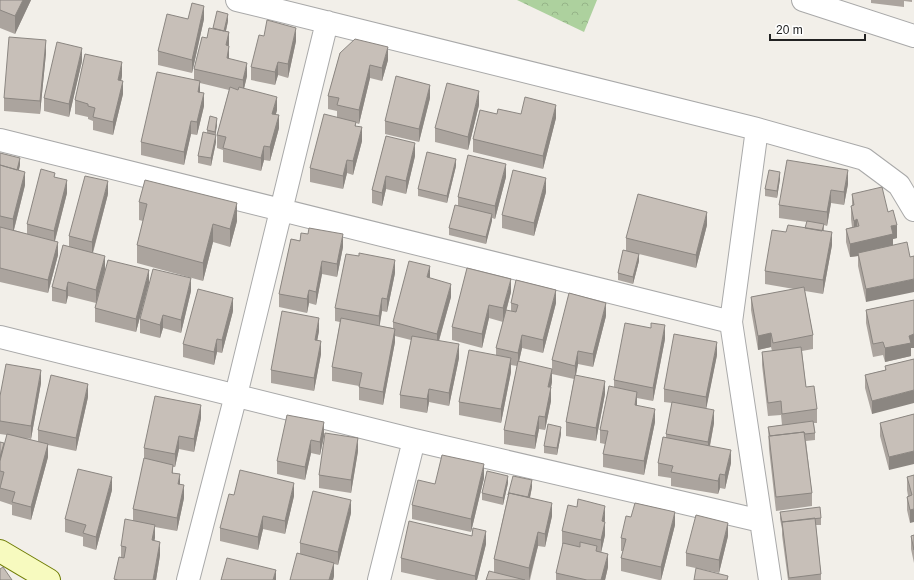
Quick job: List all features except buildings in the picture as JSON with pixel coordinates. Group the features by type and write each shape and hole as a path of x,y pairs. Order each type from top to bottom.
{"street":[{"path":"238,0 757,129 864,159 899,185 914,210"},
{"path":"803,0 914,36"},
{"path":"188,580 282,211 327,22"},
{"path":"757,129 731,322 770,580"},
{"path":"0,140 731,322"},
{"path":"0,337 414,440 760,521"},
{"path":"379,580 414,440"},
{"path":"0,552 49,580"}],"green space":[{"path":"517,0 597,0 584,32"}]}
